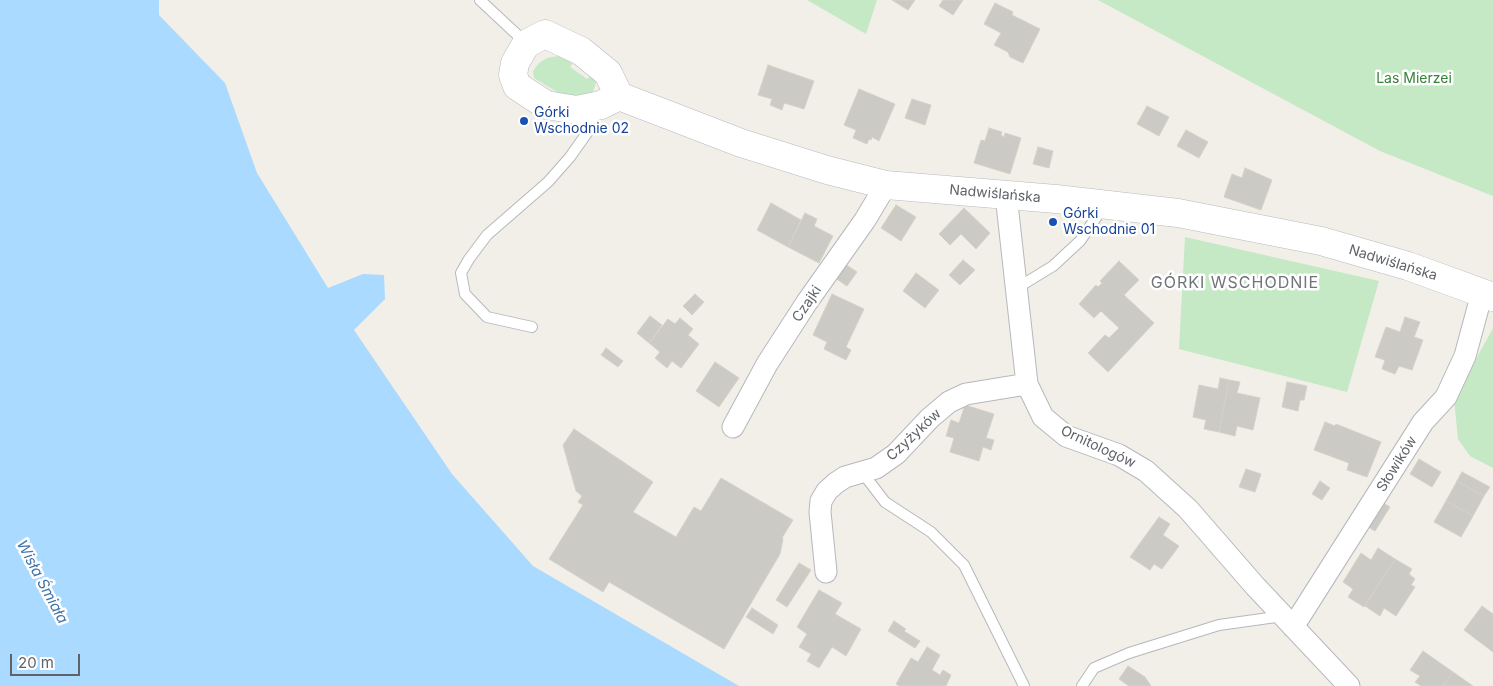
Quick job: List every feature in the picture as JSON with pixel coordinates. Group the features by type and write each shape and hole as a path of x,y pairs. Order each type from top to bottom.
{"street":[{"path":"526,44 545,34 581,51 608,73 608,101"},
{"name":"Nadwiślańska","path":"526,44 514,63 513,75 517,86 546,105 577,110 608,101 827,170 886,185 1178,213 1321,241 1408,266 1488,295"},
{"name":"Czajki","path":"733,426 777,348 806,302 865,220 886,185"},
{"name":"Ornitologów","path":"1006,195 1027,384 1043,417 1066,436 1119,456 1146,471 1188,509 1288,622 1350,686"},
{"name":"Słowików","path":"1288,622 1423,422 1446,397 1465,356 1488,295"},
{"name":"Czyżyków","path":"826,572 820,512 822,501 827,491 846,477 876,468 896,454 930,418 950,402 966,394 1027,384"}],"lane":[{"path":"480,0 526,44"},
{"path":"532,328 487,317 465,294 461,273 469,259 488,236 548,182 570,156 608,101"},
{"path":"1017,288 1053,266 1080,241 1105,205"},
{"path":"862,472 885,502 931,532 964,565 1024,686"},
{"path":"1082,686 1094,668 1130,653 1219,625 1288,622"}],"green space":[{"path":"807,0 877,0 866,34"},
{"name":"Las Mierzei","path":"1098,0 1493,0 1493,196 1380,151"},
{"path":"558,56 574,61 570,67 587,79 592,75 596,83 593,92 588,95 568,96 557,92 534,78 533,71 539,63 547,58"},
{"path":"1185,237 1379,281 1347,392 1179,349"},
{"path":"1493,328 1493,468 1470,456 1458,439 1454,399"}],"water":[{"name":"Wisła Śmiała","path":"0,0 159,0 159,15 225,83 257,173 328,288 363,274 384,275 385,299 354,330 452,474 533,566 739,686 0,686"}],"building":[{"path":"892,0 915,0 908,10"},
{"path":"943,0 963,0 953,15 939,6"},
{"path":"995,3 1013,12 1012,15 1040,29 1023,63 1010,57 1008,52 994,45 1001,33 984,24"},
{"path":"768,65 814,81 804,109 784,103 782,110 770,105 772,99 758,95"},
{"path":"859,89 895,104 879,141 872,137 867,144 853,138 856,130 844,125"},
{"path":"912,99 931,105 925,125 905,118"},
{"path":"1147,106 1169,117 1159,136 1137,124"},
{"path":"989,128 1002,132 1001,135 1004,137 1005,133 1021,138 1010,174 974,163 981,140 985,141"},
{"path":"1186,130 1208,142 1199,158 1177,146"},
{"path":"1038,147 1053,151 1049,168 1033,164"},
{"path":"1245,168 1272,180 1261,210 1224,197 1232,174 1242,178"},
{"path":"771,203 801,220 788,247 757,230"},
{"path":"896,205 916,217 901,241 881,228"},
{"path":"964,208 990,233 976,249 961,234 950,245 939,234"},
{"path":"805,213 817,219 814,226 833,236 819,263 788,247"},
{"path":"963,260 975,270 960,285 949,275"},
{"path":"1119,261 1139,280 1124,295 1154,323 1108,372 1088,353 1105,335 1109,338 1119,328 1101,311 1094,318 1079,304 1096,285 1098,287 1102,283 1100,281"},
{"path":"845,264 857,272 847,286 835,278"},
{"path":"916,273 939,290 925,308 903,291"},
{"path":"695,294 704,302 692,315 683,306"},
{"path":"832,294 864,309 846,347 851,350 846,360 824,349 827,342 813,335"},
{"path":"650,316 662,325 649,343 637,333"},
{"path":"1405,317 1420,322 1414,337 1423,340 1412,370 1399,366 1395,374 1382,369 1385,360 1375,357 1386,327 1400,332"},
{"path":"680,318 693,329 688,335 699,344 681,368 672,361 667,368 655,358 660,352 649,343 668,319 675,324"},
{"path":"606,348 623,361 618,367 601,355"},
{"path":"715,362 739,378 719,407 696,391"},
{"path":"1220,378 1229,380 1219,432 1204,429 1206,420 1193,417 1199,385 1218,389"},
{"path":"1229,380 1240,382 1237,393 1260,398 1253,430 1237,426 1235,436 1219,432"},
{"path":"1287,382 1307,386 1304,400 1300,400 1298,411 1282,407"},
{"path":"965,405 994,414 986,438 994,440 991,450 983,447 979,461 950,452 954,438 946,436 951,420 959,423"},
{"path":"1325,422 1335,426 1336,424 1381,442 1367,477 1347,470 1349,463 1314,450"},
{"path":"574,429 653,482 633,512 676,537 694,507 701,511 721,478 793,520 782,538 780,554 724,649 609,582 603,592 549,559 583,505 578,502 582,496 576,491 563,445"},
{"path":"1419,459 1441,472 1432,487 1410,474"},
{"path":"1246,469 1261,474 1255,492 1239,487"},
{"path":"1462,472 1490,487 1484,496 1457,481"},
{"path":"1320,481 1330,488 1322,500 1312,494"},
{"path":"1457,481 1484,496 1473,516 1446,501"},
{"path":"1380,501 1390,507 1375,531 1365,525"},
{"path":"1446,501 1473,516 1461,537 1434,522"},
{"path":"1159,517 1170,524 1163,535 1179,546 1162,569 1154,564 1150,570 1130,557"},
{"path":"1378,548 1395,559 1364,607 1348,597 1353,589 1343,582 1361,553 1371,560"},
{"path":"1395,559 1412,569 1409,574 1415,579 1411,585 1415,587 1396,616 1384,608 1380,616 1365,606"},
{"path":"799,563 811,570 787,607 776,600"},
{"path":"819,590 842,603 835,614 861,629 846,656 832,647 819,668 807,661 811,654 799,647 807,634 797,627"},
{"path":"1482,606 1493,614 1493,652 1464,630"},
{"path":"752,608 778,625 773,634 746,617"},
{"path":"894,621 906,629 904,631 920,641 915,648 888,631"},
{"path":"927,647 940,655 932,670 940,675 943,670 951,675 946,686 899,686 896,684 911,658 918,662"},
{"path":"1423,651 1453,672 1443,686 1421,686 1415,682 1420,676 1410,670"},
{"path":"1128,666 1145,677 1151,686 1129,686 1119,679"},
{"path":"1453,672 1473,686 1443,686"}],"place":[{"name":"Górki Wschodnie 02","path":"524,121"},
{"name":"Górki Wschodnie 01","path":"1053,222"}],"district":[{"name":"GÓRKI WSCHODNIE","path":"1235,283"}]}
